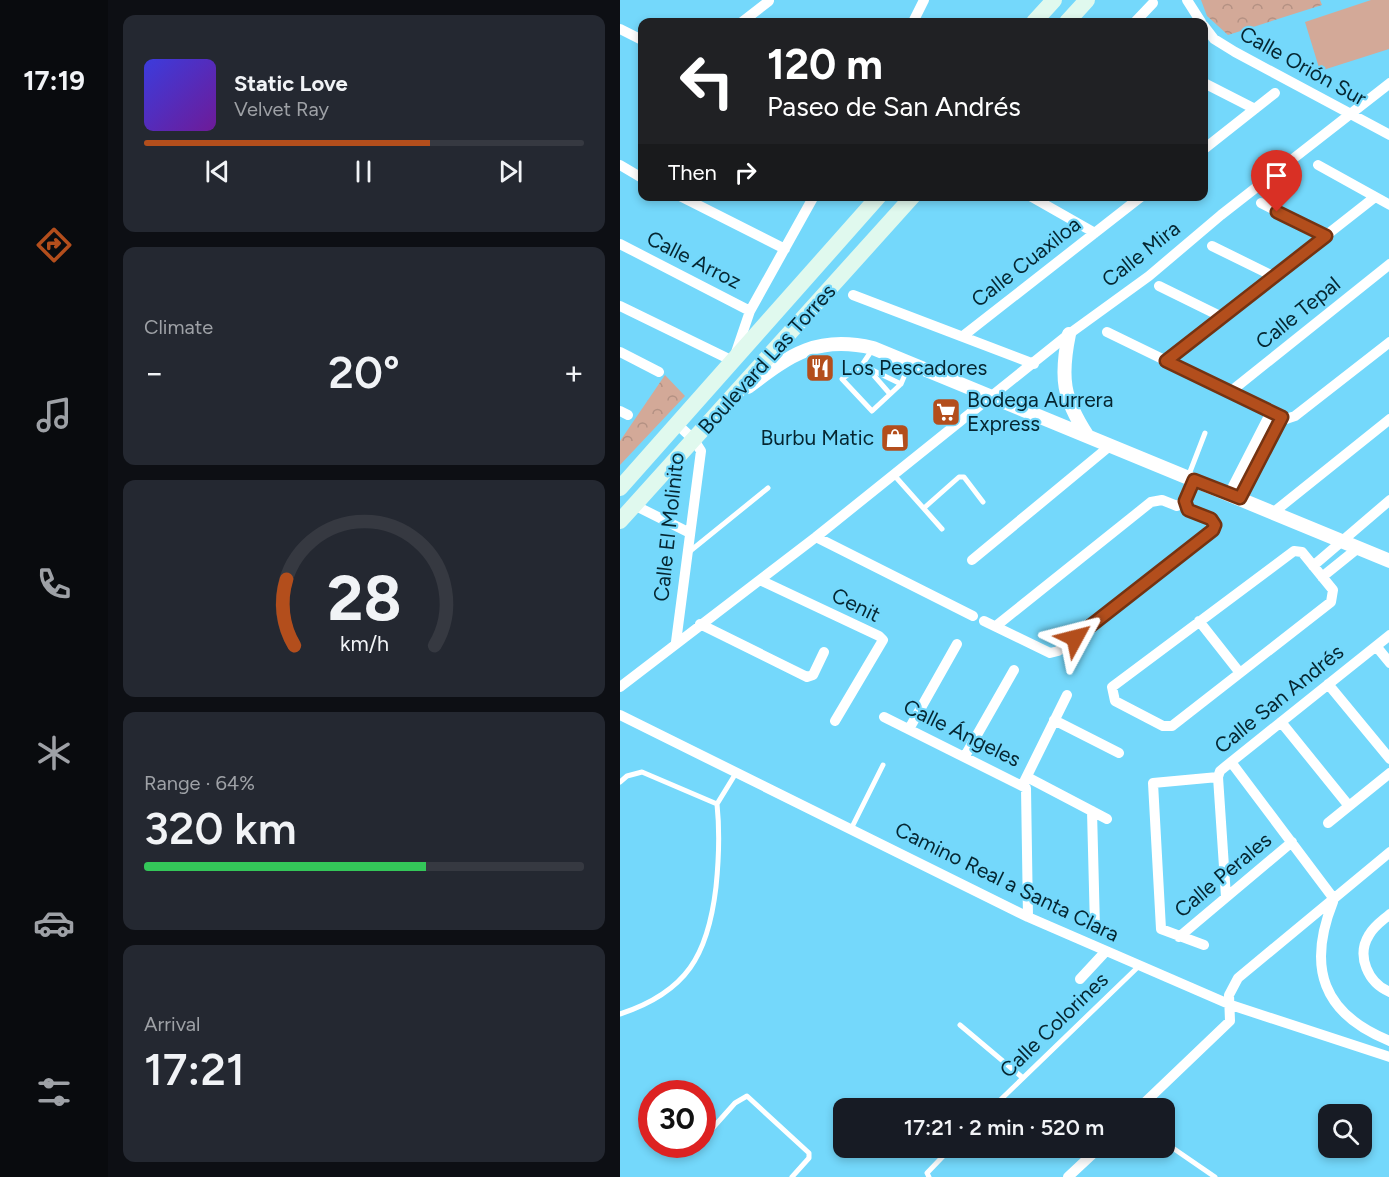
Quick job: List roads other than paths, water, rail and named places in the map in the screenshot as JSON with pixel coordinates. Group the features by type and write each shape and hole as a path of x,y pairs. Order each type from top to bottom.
{"main road":[{"path":"1038,18 1054,0"},
{"path":"1071,18 1087,0"},
{"name":"Boulevard Las Torres","path":"620,488 876,201"},
{"name":"Boulevard Las Torres","path":"620,521 735,397 908,201"}],"street":[{"path":"747,18 769,0"},
{"path":"915,18 924,0"},
{"name":"Calle Orión Sur","path":"1187,0 1198,18"},
{"path":"1138,18 1153,3"},
{"path":"620,29 638,38"},
{"name":"Calle Orión Sur","path":"1208,32 1214,39 1235,52 1390,135"},
{"name":"Calle Mira","path":"620,687 816,537 1069,334 1149,276 1221,215 1390,83"},
{"path":"1208,85 1254,109"},
{"path":"1208,145 1275,93"},
{"path":"620,165 638,176"},
{"path":"1318,165 1390,205"},
{"path":"1166,361 1375,197"},
{"path":"690,201 785,249"},
{"path":"620,306 733,361 750,311 811,201"},
{"path":"1039,201 1095,233"},
{"name":"Calle Cuaxiloa","path":"963,336 1136,201"},
{"path":"1261,203 1326,236"},
{"name":"Calle Arroz","path":"620,244 750,311"},
{"path":"1212,246 1274,277"},
{"name":"Calle Tepal","path":"1230,392 1390,264"},
{"path":"1159,286 1222,318"},
{"path":"853,295 1034,364"},
{"path":"1107,332 1286,419 1295,416 1390,342"},
{"path":"1069,334 1063,361 1063,386 1071,410 1087,435"},
{"path":"735,397 784,360 802,351 822,344 848,342 873,348 1390,561"},
{"path":"620,352 659,372"},
{"path":"1234,496 1271,412"},
{"path":"1234,496 1282,417"},
{"path":"1274,512 1390,419"},
{"name":"Calle El Molinito","path":"676,642 701,451 694,440 677,424"},
{"path":"972,560 1111,445"},
{"path":"1184,506 1191,478"},
{"path":"984,621 1050,653 1058,651 1213,530 1215,525 1211,519 1184,506 1162,500 1151,502 996,626"},
{"path":"1313,566 1390,500"},
{"path":"634,505 690,533"},
{"path":"816,537 973,616"},
{"path":"1322,576 1358,548"},
{"path":"1302,552 1322,576 1333,590 1331,602 1168,728 1115,701 1112,687 1288,553 1302,552"},
{"name":"Cenit","path":"760,580 883,640 835,721"},
{"path":"1199,621 1240,673"},
{"path":"700,624 807,677 813,675 824,652"},
{"name":"Calle San Andrés","path":"1179,937 1161,929 1153,783 1218,777 1220,771 1390,635"},
{"path":"909,729 957,644"},
{"path":"1376,646 1390,663"},
{"path":"965,756 1014,670"},
{"path":"1328,684 1390,759"},
{"path":"1028,917 1028,792 1025,780 1067,695"},
{"name":"Camino Real a Santa Clara","path":"620,715 1028,917 1231,1005 1390,1057"},
{"name":"Calle Ángeles","path":"884,717 1107,819"},
{"path":"1054,720 1119,753"},
{"path":"1281,722 1349,806"},
{"path":"1231,762 1334,899"},
{"path":"1328,823 1390,773"},
{"path":"1218,777 1226,897"},
{"path":"1091,811 1095,928"},
{"name":"Calle Perales","path":"1179,937 1292,842"},
{"path":"1149,1098 1230,1021 1229,995 1238,978 1390,852"},
{"path":"1334,899 1321,935 1319,950 1324,983 1342,1012 1360,1026 1390,1041"},
{"path":"1390,914 1367,937 1364,952 1369,975 1390,992"},
{"path":"1179,937 1204,945"},
{"path":"1080,980 1106,951"},
{"path":"1068,1177 1088,1158"}],"lane":[{"path":"873,348 862,365 842,379 872,411 901,384 910,363"},
{"path":"862,365 901,384"},
{"path":"869,370 890,394"},
{"path":"1191,478 1205,434"},
{"path":"894,475 942,529"},
{"path":"924,508 959,477 964,477 983,502"},
{"path":"688,553 768,488"},
{"path":"851,829 883,765"},
{"path":"620,782 627,776 642,772 717,804"},
{"path":"620,1014 653,1002 670,989 697,960 705,945 712,920 721,839 717,804 737,772"},
{"name":"Calle Colorines","path":"1002,1098 1139,966"},
{"path":"960,1025 1023,1078"},
{"path":"716,1125 736,1103 747,1096 809,1153 809,1158 792,1177"},
{"path":"1175,1150 1215,1177"},
{"path":"928,1175 942,1158"}],"place":[{"name":"Los Pescadores","path":"820,368"},
{"name":"Bodega Aurrera Express","path":"946,412"},
{"name":"Burbu Matic","path":"895,438"}]}
